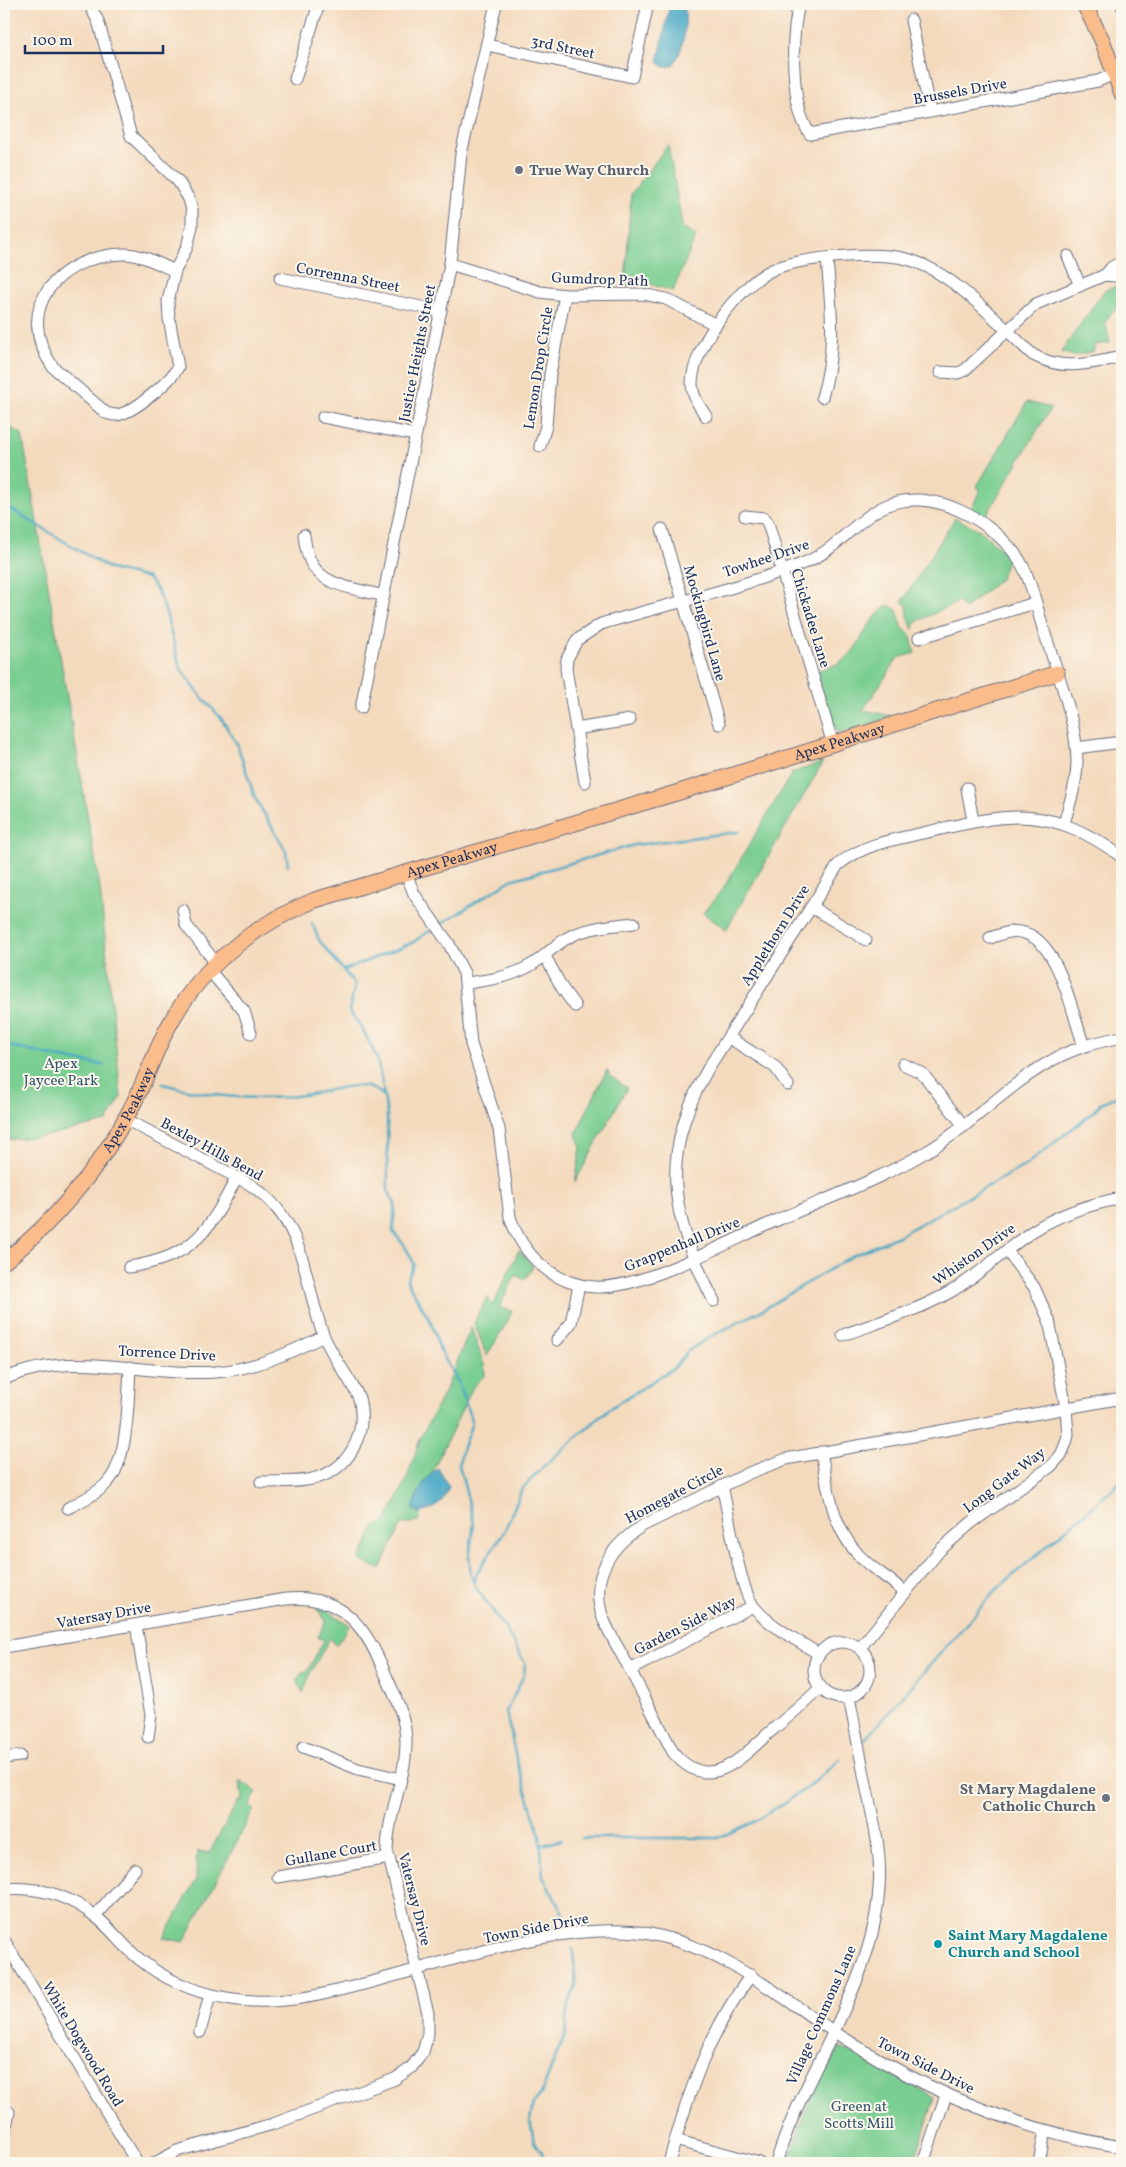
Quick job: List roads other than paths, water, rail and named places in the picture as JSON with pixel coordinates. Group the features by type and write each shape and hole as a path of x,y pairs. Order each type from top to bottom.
{"main road":[{"path":"1084,4 1122,94"},
{"name":"Apex Peakway","path":"4,1262 34,1237 64,1206 84,1181 125,1119 180,1006 213,966 244,939 279,916 315,900 833,745 1057,674"}],"street":[{"path":"89,4 98,21 131,136 178,181 189,198 192,227 187,247 175,271 168,309 178,367 174,374 128,411 115,416 106,413 53,366 46,357 38,326 42,299 54,282 72,266 97,258 124,254 135,256 175,271"},
{"path":"295,79 319,4"},
{"name":"Justice Heights Street","path":"361,708 450,264 461,154 496,4"},
{"name":"3rd Street","path":"486,45 632,77 648,4"},
{"name":"Brussels Drive","path":"800,4 794,34 794,71 804,120 810,134 1098,81 1115,74"},
{"path":"911,20 930,112"},
{"path":"706,416 695,400 693,378 697,361 716,325 739,294 763,275 782,266 827,259 890,256 920,264 951,282 1033,355 1059,366 1072,366 1122,357"},
{"path":"1068,256 1080,286"},
{"path":"822,396 828,376 833,345 827,259"},
{"path":"940,372 958,373 965,370 1036,304 1105,275 1112,267 1122,262"},
{"name":"Gumdrop Path","path":"450,264 540,292 565,295 650,295 674,302 716,325"},
{"path":"1105,275 1114,276 1122,273"},
{"name":"Correnna Street","path":"280,278 441,311"},
{"name":"Lemon Drop Circle","path":"540,446 546,426 550,374 565,295"},
{"path":"323,417 416,435"},
{"name":"Towhee Drive","path":"585,782 566,669 567,659 577,640 601,624 781,572 822,555 879,509 894,502 917,499 944,504 970,517 1003,541 1021,564 1057,674 1076,748 1076,776 1064,823"},
{"name":"Chickadee Lane","path":"745,516 758,516 768,523 833,745"},
{"name":"Mockingbird Lane","path":"662,530 719,724"},
{"path":"304,535 309,560 320,574 334,582 384,596"},
{"path":"919,638 1035,603"},
{"path":"576,730 630,720"},
{"path":"1076,748 1122,742"},
{"path":"967,788 973,821"},
{"name":"Applethorn Drive","path":"714,1301 683,1230 676,1198 678,1142 684,1117 695,1090 838,865 860,849 973,821 1014,816 1064,823 1088,834 1122,857"},
{"name":"Grappenhall Drive","path":"406,873 414,894 460,963 466,983 471,1044 499,1129 510,1217 513,1227 527,1252 539,1264 557,1276 579,1285 606,1287 625,1284 695,1257 909,1161 942,1142 1030,1074 1052,1060 1084,1046 1122,1037"},
{"path":"811,907 866,940"},
{"path":"183,910 186,925 240,1005 251,1033"},
{"path":"466,983 512,975 545,956 563,940 581,932 634,923"},
{"path":"990,938 1014,931 1023,932 1041,941 1057,967 1084,1046"},
{"path":"545,956 562,988 575,1006"},
{"path":"728,1037 774,1067 788,1085"},
{"path":"903,1064 922,1074 964,1126"},
{"name":"Bexley Hills Bend","path":"125,1119 237,1177 267,1198 284,1217 299,1246 324,1336 358,1398 361,1422 357,1443 345,1461 322,1476 303,1481 262,1482"},
{"path":"129,1267 167,1258 196,1240 218,1214 237,1177"},
{"name":"Whiston Drive","path":"843,1335 938,1298 970,1278 1034,1230 1066,1213 1081,1207 1122,1198"},
{"name":"Long Gate Way","path":"860,1648 930,1560 950,1540 1056,1461 1064,1449 1068,1434 1066,1408 1052,1333 1045,1308 1034,1287 1007,1251"},
{"path":"557,1340 571,1323 579,1285"},
{"name":"Torrence Drive","path":"4,1379 26,1370 55,1364 91,1364 213,1372 240,1369 276,1358 324,1336"},
{"path":"68,1508 99,1489 114,1474 123,1448 130,1367"},
{"name":"Homegate Circle","path":"820,1688 730,1766 715,1772 700,1772 686,1765 673,1752 601,1611 599,1588 604,1566 613,1550 630,1534 769,1464 821,1452 1122,1398"},
{"path":"821,1452 831,1508 840,1530 849,1544 867,1563 904,1592"},
{"path":"722,1486 744,1585 753,1606 762,1616 819,1654"},
{"name":"Vatersay Drive","path":"4,1647 298,1597 318,1600 348,1614 367,1634 401,1711 406,1742 402,1779 389,1824 389,1858 428,2013 426,2044 418,2060 404,2074 384,2084 304,2114 177,2151 155,2163"},
{"name":"Garden Side Way","path":"630,1670 753,1606"},
{"path":"136,1625 151,1715 148,1737"},
{"path":"834,1643 851,1644 860,1648 869,1662 868,1680 857,1694 849,1698 833,1697 820,1688 814,1671 819,1654 834,1643"},
{"name":"Village Commons Lane","path":"776,2163 801,2098 833,2032 867,1949 880,1888 878,1845 849,1698"},
{"path":"303,1747 358,1770 402,1779"},
{"path":"4,1758 20,1756"},
{"name":"Gullane Court","path":"278,1878 389,1858"},
{"path":"95,1916 135,1870"},
{"name":"Town Side Drive","path":"4,1889 19,1888 51,1893 73,1902 95,1916 137,1958 178,1983 210,1995 251,2002 296,2000 512,1945 570,1934 613,1930 677,1940 711,1952 750,1974 833,2032 946,2095 983,2110 1045,2130 1122,2148"},
{"name":"White Dogwood Road","path":"4,1940 137,2163"},
{"path":"669,2163 702,2059 720,2024 750,1974"},
{"path":"200,2032 210,1995"},
{"path":"923,2163 946,2095"},
{"path":"4,2136 9,2112"},
{"path":"1039,2163 1045,2130"},
{"path":"675,2140 759,2163"}],"water":[{"path":"670,4 684,7 685,29 682,46 676,61 672,66 664,67 658,62"},
{"path":"438,1468 449,1487 444,1497 439,1504 427,1511 421,1513 413,1510 421,1486"}],"waterway":[{"path":"4,505 110,569 148,578 157,590 166,613 180,668 200,695 221,718 237,744 255,798 286,851 288,865"},
{"path":"441,924 511,880 634,845 738,832"},
{"path":"312,923 319,940 355,985 349,1011 362,1028 376,1056 387,1115 388,1190 395,1204 393,1232 400,1239 412,1259 414,1264 407,1280 408,1283 431,1322 440,1350 460,1386 472,1423 462,1450 459,1465 474,1523 469,1557 471,1575 476,1588 502,1623 525,1663 524,1675 506,1712 516,1758 540,1836 543,1877 565,1917"},
{"path":"344,970 412,943 434,928"},
{"path":"4,1045 103,1065"},
{"path":"163,1084 218,1095 255,1098 292,1096 357,1086 367,1087 383,1095"},
{"path":"475,1582 476,1574 504,1532 522,1489 545,1465 609,1409 675,1367 688,1351 708,1338 766,1308 850,1257 898,1236 1026,1165 1092,1113 1101,1103 1122,1094"},
{"path":"865,1739 996,1590 1122,1481"},
{"path":"581,1838 718,1838 756,1821 810,1786 840,1759"},
{"path":"542,1845 562,1840"},
{"path":"543,2163 542,2152 534,2142 530,2120 533,2104 541,2094 566,2031 568,2004 576,1987 573,1949"}],"railway":[{"path":"1117,4 1122,15"}],"place":[{"name":"True Way Church","path":"519,170"},
{"name":"St Mary Magdalene Catholic Church","path":"1106,1798"},
{"name":"Saint Mary Magdalene Church and School","path":"938,1944"}],"park label":[{"name":"Apex Jaycee Park","path":"61,1072"},
{"name":"Green at Scotts Mill","path":"859,2114"}]}
